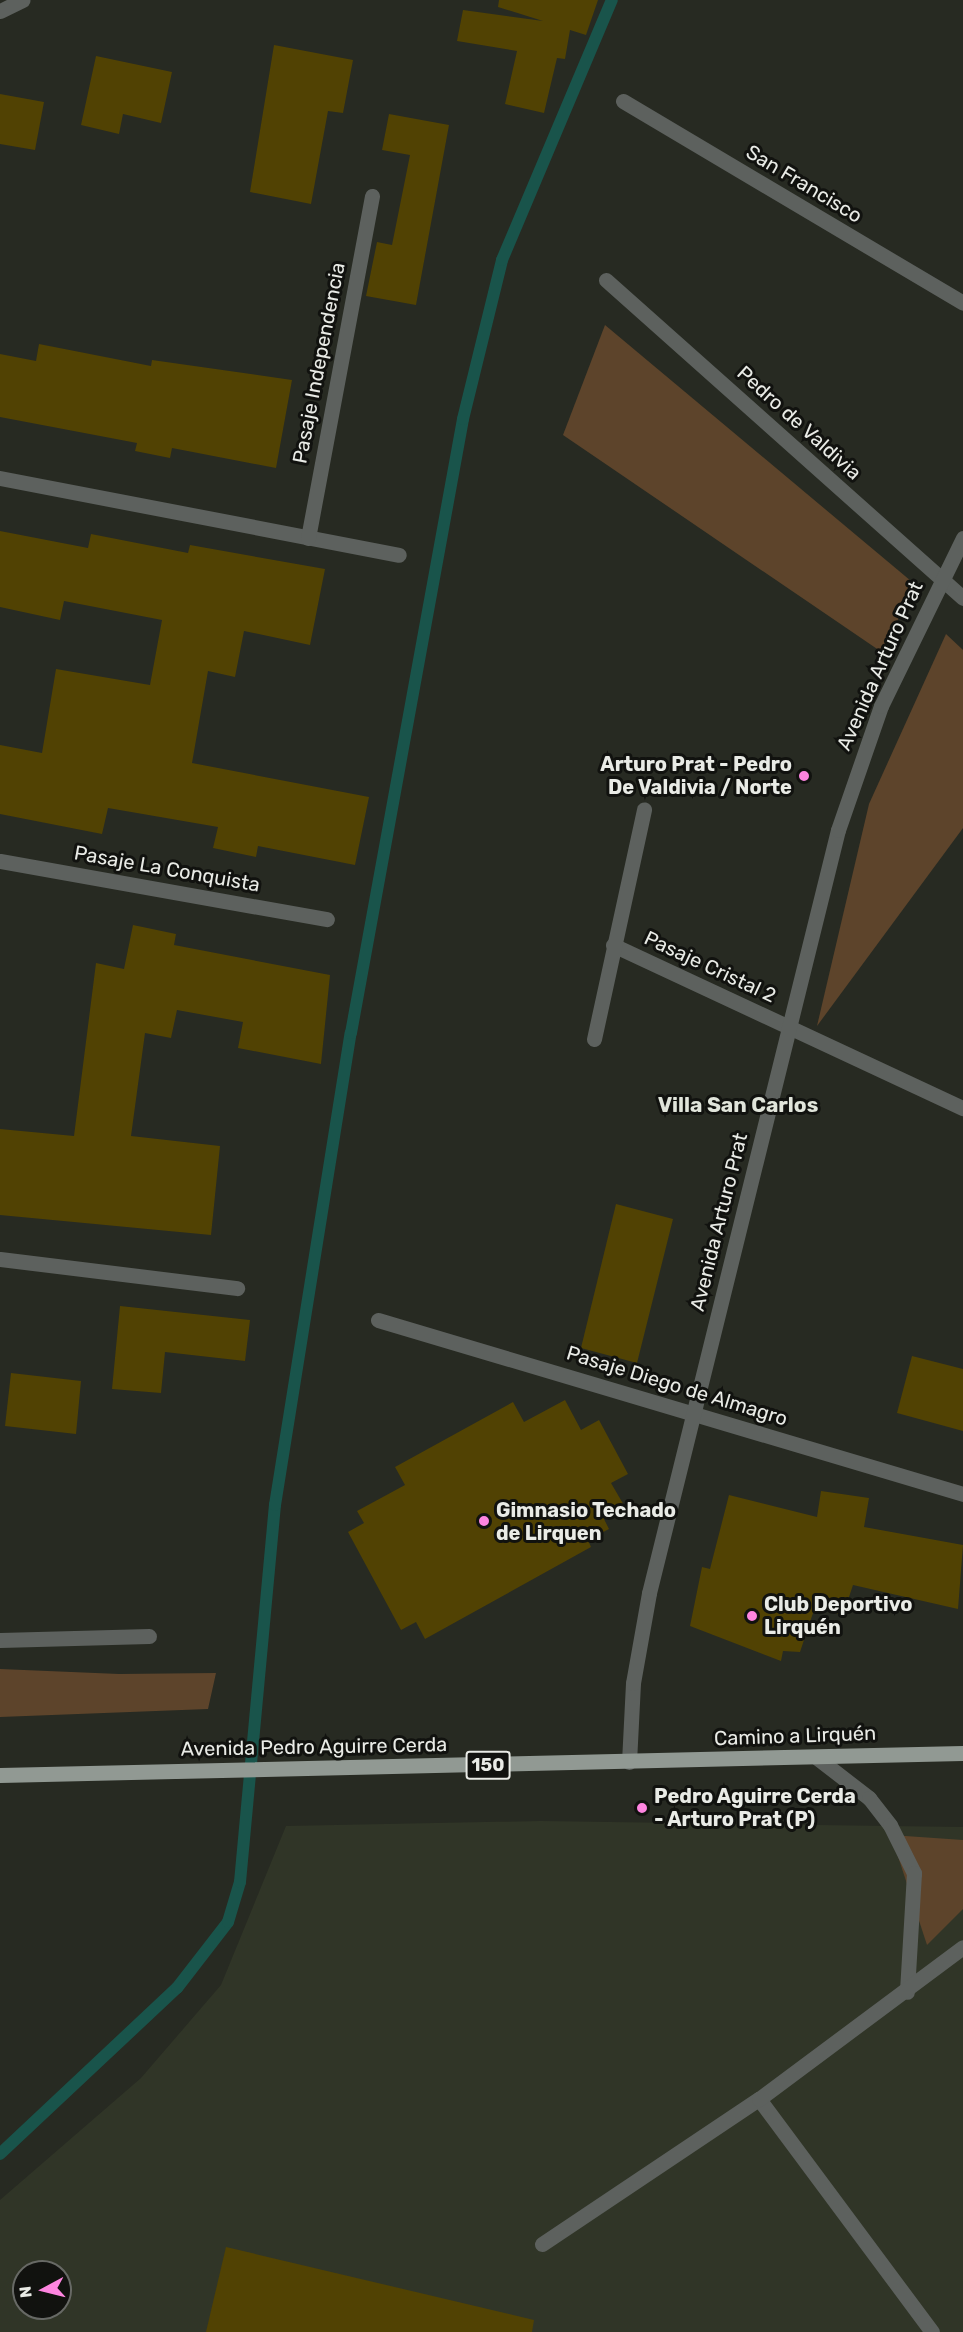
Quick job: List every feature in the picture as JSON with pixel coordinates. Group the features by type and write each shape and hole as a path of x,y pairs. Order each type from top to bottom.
{"main road":[{"name":"Camino a Lirquén","path":"629,1762 963,1753"},
{"name":"Avenida Pedro Aguirre Cerda","path":"0,1774 629,1762"}],"street":[{"path":"0,11 23,0"},
{"name":"San Francisco","path":"623,101 963,303"},
{"name":"Pasaje Independencia","path":"308,538 372,196"},
{"name":"Pedro de Valdivia","path":"606,280 963,597"},
{"path":"0,478 399,555"},
{"name":"Avenida Arturo Prat","path":"629,1762 640,1638 693,1413 850,788 881,706 963,538"},
{"name":"Pasaje Cristal 2","path":"594,1039 644,809"},
{"name":"Pasaje La Conquista","path":"0,861 327,919"},
{"name":"Pasaje Cristal 2","path":"614,945 963,1108"},
{"path":"0,1259 237,1288"},
{"name":"Pasaje Diego de Almagro","path":"378,1320 963,1494"},
{"path":"0,1640 149,1636"},
{"path":"816,1757 868,1798 890,1825 914,1873 907,1992"},
{"path":"542,2244 759,2098 907,1992 963,1947"},
{"path":"759,2098 932,2332"}],"shaded area":[{"path":"605,325 911,581 886,655 563,435"},
{"path":"946,634 963,650 963,828 817,1026 869,804"},
{"path":"0,1669 119,1674 216,1673 208,1709 0,1717"},
{"path":"541,1821 963,1827 963,2332 0,2332 0,2200 141,2078 221,1985 286,1826"},
{"path":"891,1835 963,1840 963,1909 927,1945"}],"building":[{"path":"499,0 598,0 586,35 570,30 565,59 557,58 544,113 505,104 517,51 457,41 463,10 543,21 498,7"},
{"path":"274,45 353,60 343,113 328,111 311,204 250,192"},
{"path":"96,56 172,72 161,123 123,114 119,134 81,125"},
{"path":"0,94 44,102 35,150 0,144"},
{"path":"389,114 449,125 416,305 366,296 377,242 392,245 410,155 382,150"},
{"path":"39,344 151,366 152,360 292,380 276,468 172,448 170,458 135,451 137,443 0,417 0,354 36,361"},
{"path":"0,531 88,548 91,534 188,553 190,545 325,569 310,645 244,631 235,677 208,671 192,763 369,797 355,865 258,846 256,857 213,848 218,827 108,808 102,834 0,814 0,745 42,753 56,669 150,685 162,620 64,601 60,620 0,607"},
{"path":"133,925 176,934 174,945 330,975 321,1064 238,1048 243,1022 177,1010 171,1038 145,1033 131,1136 220,1146 211,1235 0,1215 0,1129 74,1136 96,963 124,969"},
{"path":"616,1204 673,1219 637,1363 581,1348"},
{"path":"120,1306 250,1320 245,1361 165,1352 161,1393 112,1389"},
{"path":"912,1356 963,1369 963,1431 897,1413"},
{"path":"11,1373 81,1381 76,1434 5,1426"},
{"name":"Gimnasio Techado de Lirquen","path":"565,1400 581,1430 599,1420 628,1474 611,1483 625,1507 604,1519 609,1529 588,1540 591,1547 425,1639 416,1622 401,1630 348,1532 364,1523 357,1511 405,1485 395,1467 513,1402 524,1422"},
{"path":"821,1491 869,1498 864,1527 963,1545 958,1609 853,1585 843,1615 815,1607 800,1652 783,1651 781,1661 690,1626 702,1567 710,1569 729,1495 817,1517"},
{"path":"226,2247 534,2320 532,2332 206,2332"}],"waterway":[{"path":"0,2154 177,1988 228,1922 240,1882 275,1505 351,1033 463,419 502,260 612,0"}],"place":[{"name":"Arturo Prat - Pedro De Valdivia / Norte","path":"804,776"},
{"name":"Gimnasio Techado de Lirquen","path":"484,1521"},
{"name":"Club Deportivo Lirquén","path":"752,1616"},
{"name":"Pedro Aguirre Cerda - Arturo Prat (P)","path":"642,1808"}],"district":[{"name":"Villa San Carlos","path":"738,1105"}]}
